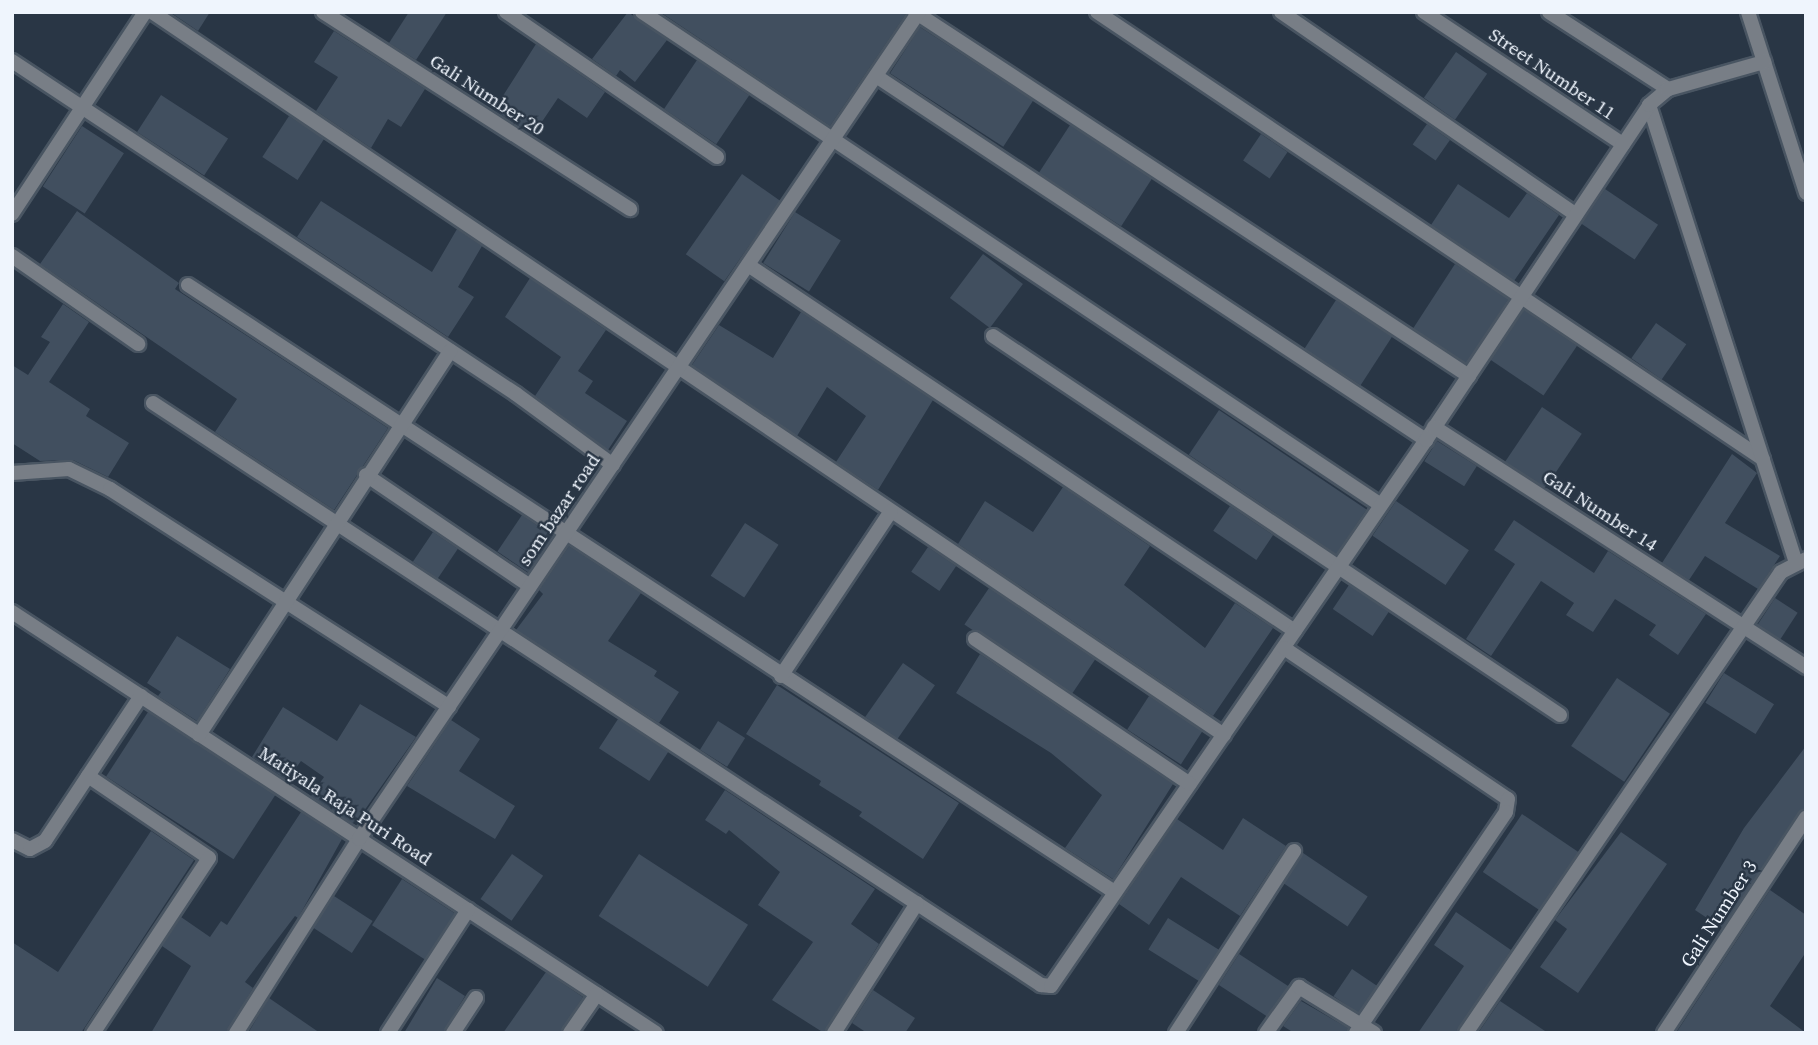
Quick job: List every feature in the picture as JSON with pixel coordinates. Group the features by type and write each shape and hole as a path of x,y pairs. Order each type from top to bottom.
{"street":[{"path":"12,215 145,12"},
{"path":"152,12 1224,735"},
{"name":"Gali Number 20","path":"323,12 630,209"},
{"path":"506,12 717,157"},
{"path":"642,12 1381,505"},
{"path":"1097,12 1523,295 1763,459"},
{"path":"1281,12 1576,215"},
{"name":"Street Number 11","path":"1424,12 1623,144"},
{"path":"1549,12 1668,89"},
{"path":"1748,12 1806,193"},
{"path":"917,13 1469,376"},
{"name":"som bazar road","path":"236,1033 359,839 917,13"},
{"path":"12,61 450,351 612,465"},
{"path":"153,402 1041,985 1051,986 1113,891 1190,785 1340,567 1649,104 1668,89 1764,62"},
{"name":"Gali Number 14","path":"876,76 1430,433 1806,667"},
{"path":"1466,1033 1781,572 1801,561 1763,459 1649,104"},
{"path":"12,256 138,344"},
{"path":"748,265 1295,631"},
{"path":"188,285 565,536 1113,891"},
{"path":"993,336 1560,715"},
{"path":"199,735 283,600 450,351"},
{"path":"12,473 68,469 110,489 449,707"},
{"path":"366,475 530,586"},
{"path":"781,676 891,511"},
{"name":"Matiyala Raja Puri Road","path":"12,612 656,1033"},
{"path":"975,639 1190,785"},
{"path":"1266,1033 1299,987 1364,1030 1506,812 1508,799 1284,648"},
{"path":"12,840 30,849 45,841 141,696"},
{"path":"88,776 209,858 93,1033"},
{"name":"Gali Number 3","path":"1664,1033 1806,818"},
{"path":"1176,1033 1294,851"},
{"path":"834,1033 917,904"},
{"path":"388,1033 468,910"},
{"path":"570,1033 597,994"},
{"path":"453,1033 476,998"}],"building":[{"path":"170,12 210,12 198,31"},
{"path":"409,12 447,12 416,60 389,43"},
{"path":"628,12 667,40 635,82 620,70 616,76 592,59"},
{"path":"660,12 903,12 906,14 830,126"},
{"path":"920,27 1033,101 1003,147 890,73"},
{"path":"334,31 425,89 401,127 388,119 371,148 316,111 338,77 314,62"},
{"path":"536,44 605,92 587,118 558,98 533,135 494,110"},
{"path":"1456,52 1487,74 1455,120 1424,98"},
{"path":"697,60 749,95 716,144 664,109"},
{"path":"161,95 228,139 204,175 137,132"},
{"path":"289,116 324,139 298,180 262,157"},
{"path":"1427,124 1450,140 1436,161 1413,144"},
{"path":"1070,125 1152,178 1121,226 1039,173"},
{"path":"82,126 124,153 85,214 43,186"},
{"path":"1261,134 1288,152 1270,178 1243,161"},
{"path":"742,174 781,201 724,281 686,254"},
{"path":"1458,184 1509,218 1527,193 1559,215 1514,281 1431,225"},
{"path":"1605,189 1658,225 1635,260 1582,224"},
{"path":"321,201 432,272 457,229 482,246 458,287 474,297 448,337 297,237"},
{"path":"77,211 179,283 175,289 388,428 334,510 215,432 237,399 40,264"},
{"path":"795,212 841,241 809,291 763,263"},
{"path":"983,254 1023,284 990,328 950,298"},
{"path":"1455,264 1509,299 1467,363 1413,329"},
{"path":"530,278 606,330 578,371 593,381 585,393 627,421 608,450 535,396 561,357 505,317"},
{"path":"1336,300 1392,336 1361,385 1304,349"},
{"path":"63,304 89,322 49,382 90,409 86,416 129,443 108,477 73,460 40,461 12,443 12,365 28,375 50,342 41,337"},
{"path":"1524,310 1577,346 1544,396 1490,360"},
{"path":"801,312 933,400 878,490 836,462 866,416 827,387 797,436 692,365 719,325 773,358"},
{"path":"1656,323 1686,344 1662,379 1631,358"},
{"path":"1542,407 1582,434 1545,489 1505,462"},
{"path":"1219,410 1367,510 1336,554 1189,455"},
{"path":"1437,441 1477,466 1464,486 1424,461"},
{"path":"1732,454 1757,473 1725,523 1780,556 1758,589 1705,556 1689,580 1662,563"},
{"path":"1063,487 1150,546 1124,585 1205,648 1235,603 1273,628 1213,716 958,544 985,501 1033,532"},
{"path":"1396,501 1469,550 1445,585 1373,536"},
{"path":"1230,506 1273,535 1256,560 1213,531"},
{"path":"522,515 553,536 528,572 497,551"},
{"path":"1514,520 1594,573 1608,551 1706,614 1678,655 1649,635 1656,625 1615,599 1593,632 1566,615 1574,603 1541,581 1491,656 1466,639 1515,564 1494,550"},
{"path":"745,523 779,545 744,598 711,576"},
{"path":"433,532 458,549 438,579 413,562"},
{"path":"569,546 641,593 608,641 657,671 654,676 679,692 659,723 516,630 543,594 539,590"},
{"path":"928,547 956,566 939,591 911,572"},
{"path":"1349,585 1389,612 1373,636 1333,609"},
{"path":"989,588 1095,660 1071,696 964,624"},
{"path":"1775,598 1798,613 1780,640 1758,625"},
{"path":"177,636 230,669 197,721 158,696 161,692 147,683"},
{"path":"980,654 1173,784 1113,879 1065,848 1102,795 1051,753 956,693"},
{"path":"903,663 935,685 897,739 865,717"},
{"path":"1724,673 1774,704 1755,734 1705,703"},
{"path":"1617,678 1670,714 1624,782 1571,746"},
{"path":"777,685 959,803 923,859 859,816 862,812 819,785 821,781 746,734"},
{"path":"1149,696 1203,731 1181,764 1127,730"},
{"path":"360,704 416,737 357,821 352,823 311,796 324,777 301,761 287,780 252,757 283,707 337,741"},
{"path":"148,712 275,795 234,859 106,777"},
{"path":"618,719 668,752 649,781 599,748"},
{"path":"451,720 480,739 459,771 515,806 495,839 407,786"},
{"path":"718,721 745,738 727,767 700,750"},
{"path":"1806,746 1806,808 1798,813 1722,928 1695,910 1744,828"},
{"path":"725,790 875,889 851,924 879,944 824,1033 772,1000 813,942 758,905 780,872 729,830 726,834 705,820"},
{"path":"301,812 342,839 298,918 295,916 245,982 253,988 226,1033 151,1033 191,966 162,946 181,917 210,937 221,921 227,925"},
{"path":"1522,814 1578,852 1539,910 1483,872"},
{"path":"1243,818 1286,846 1240,916 1181,877 1149,925 1119,904 1177,819 1223,850"},
{"path":"151,831 194,860 81,1033 12,1033 12,942 58,972"},
{"path":"1621,832 1667,864 1578,993 1540,967 1567,929 1555,920"},
{"path":"1303,853 1368,897 1348,926 1283,883"},
{"path":"512,854 543,876 512,921 480,899"},
{"path":"639,854 748,925 708,987 599,916"},
{"path":"402,879 455,913 425,959 372,925"},
{"path":"1770,890 1806,915 1806,952 1770,1006 1806,1033 1676,1033"},
{"path":"334,896 373,921 352,953 313,928"},
{"path":"1456,912 1511,950 1456,1033 1418,1033 1464,966 1434,945"},
{"path":"1168,918 1219,950 1199,981 1148,949"},
{"path":"1239,954 1288,986 1268,1017 1219,985"},
{"path":"1352,969 1377,986 1358,1013 1334,996"},
{"path":"546,972 583,997 560,1033 503,1033"},
{"path":"437,978 465,996 443,1033 404,1033"},
{"path":"873,990 915,1018 905,1033 867,1033 852,1023"},
{"path":"269,998 320,1033 248,1033"},
{"path":"1301,1001 1348,1028 1346,1033 1294,1033 1283,1026"},
{"path":"1500,1001 1548,1033 1478,1033"}]}
